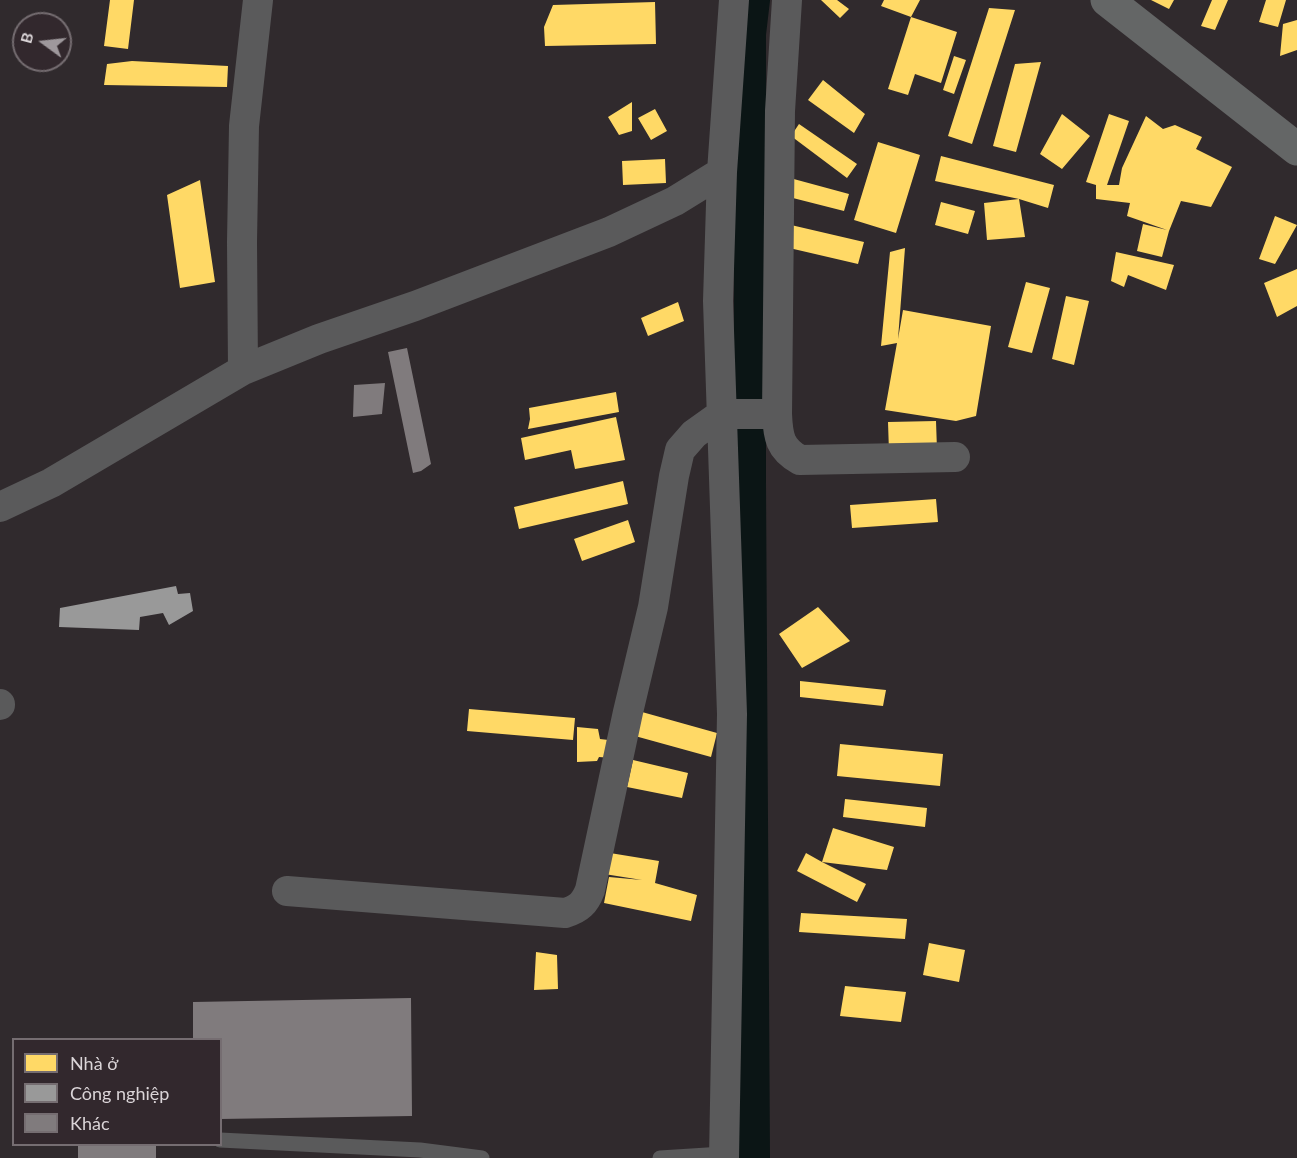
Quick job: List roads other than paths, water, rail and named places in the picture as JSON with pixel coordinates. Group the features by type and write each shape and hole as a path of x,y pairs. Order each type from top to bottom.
{"main road":[{"path":"1107,0 1297,149"}],"street":[{"path":"243,370 244,126 258,0"},
{"path":"734,0 722,172 718,302 751,414 788,453 800,460 955,457"},
{"path":"724,1156 732,714 751,414 780,111 787,0"},
{"path":"0,507 60,478 243,370 319,339 425,302 609,232 675,201 722,172"},
{"path":"287,891 565,913 576,910 585,902 590,890 653,607 674,476 681,450 694,434 751,414"}],"lane":[{"path":"222,1140 420,1150 482,1158"},
{"path":"660,1158 724,1156"}],"waterway":[{"path":"754,0 750,34 750,483 754,1158"}]}
